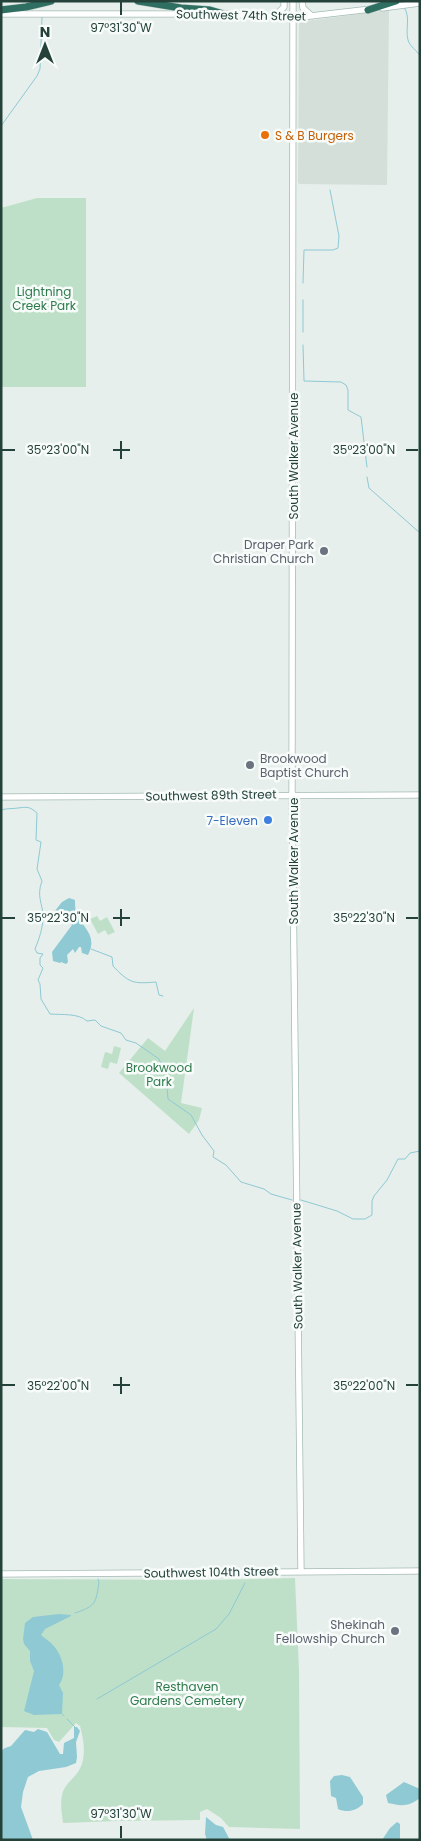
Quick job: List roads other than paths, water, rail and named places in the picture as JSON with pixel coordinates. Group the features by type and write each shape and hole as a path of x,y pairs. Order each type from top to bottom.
{"highway":[{"path":"1,10 51,1"},
{"path":"138,1 181,8 210,10 224,14"},
{"path":"368,10 396,1"}],"main road":[{"path":"274,17 282,10 284,1"},
{"name":"South Walker Avenue","path":"293,1 293,794 300,1571"},
{"path":"302,1 302,8 312,16"},
{"name":"Southwest 74th Street","path":"1,14 224,14 293,18 420,3"},
{"name":"Southwest 89th Street","path":"1,797 293,794 420,795"},
{"name":"Southwest 104th Street","path":"1,1574 420,1571"}],"water":[{"path":"69,898 75,900 76,912 88,932 91,948 88,955 82,953 81,947 75,953 73,949 67,955 68,962 66,964 53,961 52,952 72,925 68,918 55,917 54,912 62,902"},
{"path":"59,1614 71,1616 45,1629 41,1635 55,1647 61,1658 63,1675 59,1685 63,1693 62,1714 34,1715 24,1711 34,1671 30,1661 30,1651 24,1644 23,1639 25,1623 33,1617"},
{"path":"74,1727 77,1727 80,1731 76,1742 76,1763 66,1767 39,1771 28,1777 21,1807 33,1840 1,1840 1,1751 11,1746 25,1730 34,1732 38,1729 47,1732 60,1754 63,1754 64,1743 74,1738"},
{"path":"334,1776 350,1777 363,1797 363,1804 354,1810 345,1811 338,1809 336,1798 331,1796 330,1781"},
{"path":"404,1782 420,1789 420,1798 405,1805 388,1803 386,1795"},
{"path":"206,1817 216,1825 223,1827 230,1840 207,1840 205,1834"},
{"path":"397,1822 400,1824 400,1840 382,1840 390,1828"}],"waterway":[{"path":"404,7 408,19 408,40 420,56"},
{"path":"1,126 40,69 42,17"},
{"path":"303,283 304,250 333,250 338,248 339,236 330,190"},
{"path":"303,300 303,332"},
{"path":"303,345 304,381 341,382 346,385 348,390 348,410 361,417 367,467"},
{"path":"367,477 369,488 420,533"},
{"path":"1,810 26,807 37,813 36,840 41,842 37,869 42,881 40,896 43,917 42,929 35,949 37,953 43,954 40,958 40,965 43,968 38,980 41,999 50,1014 75,1016 87,1021 95,1020 101,1026 121,1033 126,1040 136,1043 159,1059 166,1075 168,1099 191,1115 214,1151 213,1157 226,1165 241,1182 292,1200"},
{"path":"91,949 112,957 113,966 128,979 142,983 156,982 159,995 163,996"},
{"path":"301,1200 337,1211 353,1219 365,1219 372,1215 374,1196 387,1180 398,1159 405,1159 410,1153 420,1151"},
{"path":"75,1613 94,1603 98,1589 98,1579"},
{"path":"97,1699 216,1629 229,1614 245,1583"},
{"path":"67,1719 76,1728"}],"place":[{"name":"S & B Burgers","path":"265,135"},
{"name":"Draper Park Christian Church","path":"324,551"},
{"name":"Brookwood Baptist Church","path":"250,765"},
{"name":"7-Eleven","path":"268,820"},
{"name":"Shekinah Fellowship Church","path":"395,1631"}],"park label":[{"name":"Lightning Creek Park","path":"44,298"},
{"name":"Brookwood Park","path":"159,1074"},
{"name":"Resthaven Gardens Cemetery","path":"187,1693"}]}
